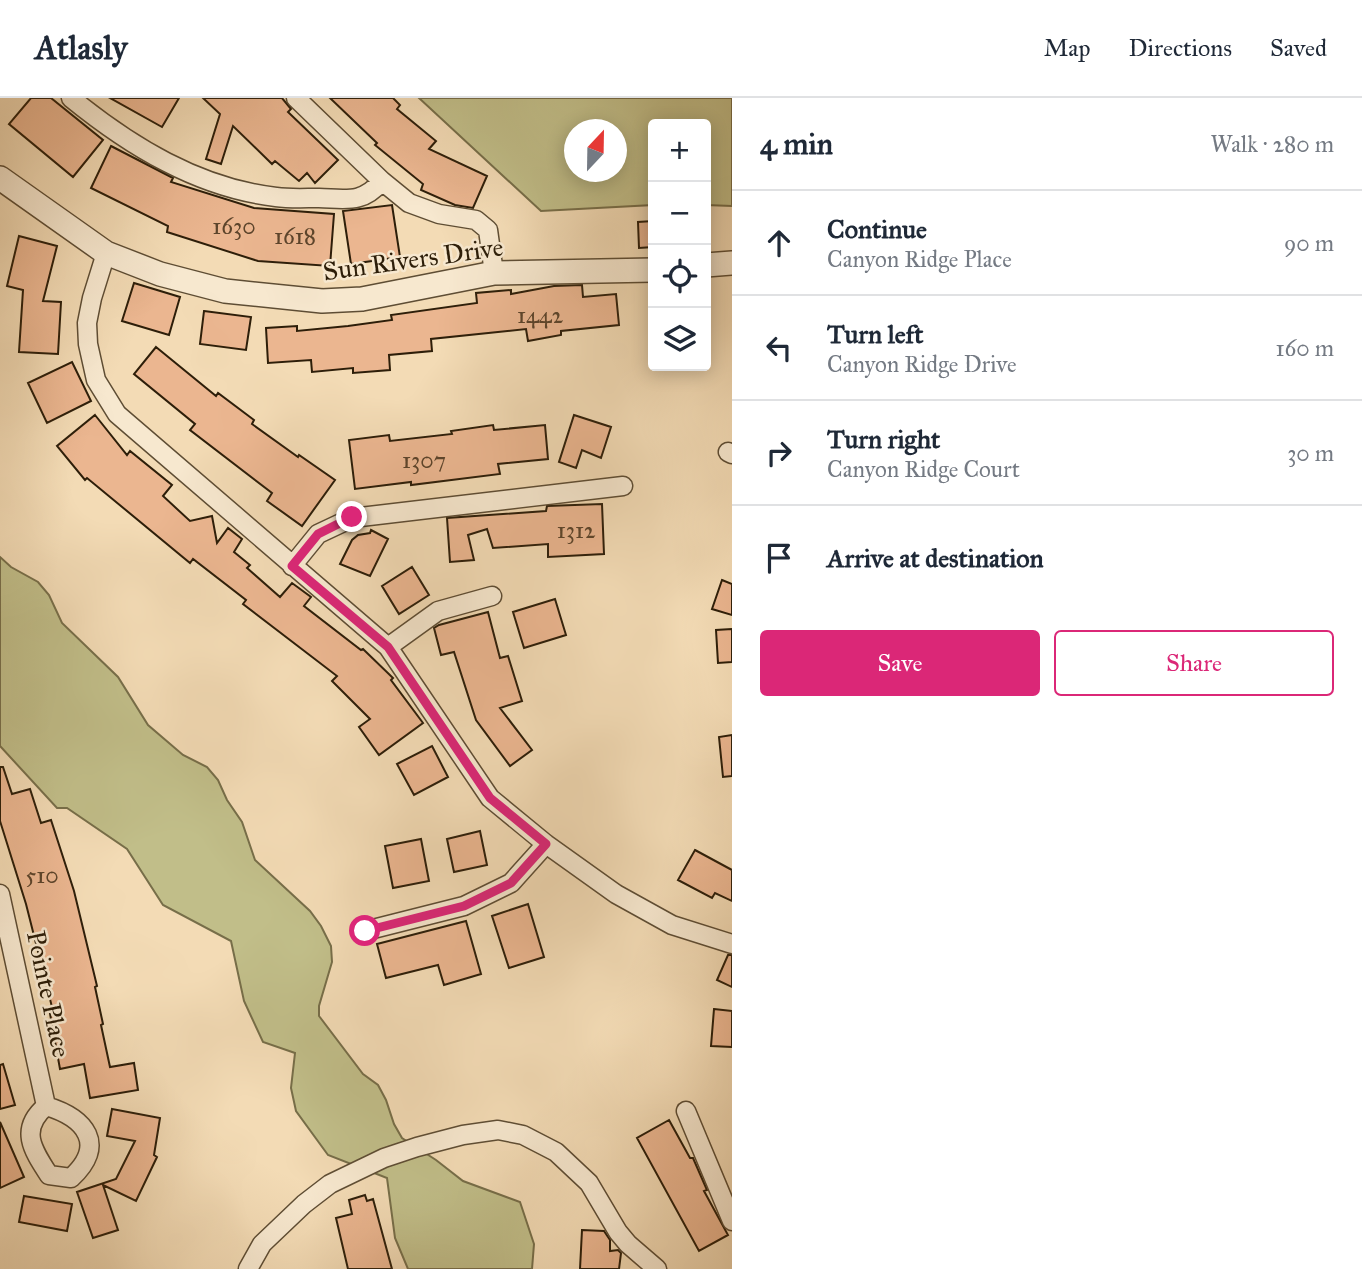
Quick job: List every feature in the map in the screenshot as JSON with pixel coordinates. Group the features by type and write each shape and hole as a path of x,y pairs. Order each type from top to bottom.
{"street":[{"path":"71,98 106,127 161,161 224,187 276,197 359,199 382,181"},
{"path":"296,98 382,181 409,203 439,214 476,220 488,230 494,273"},
{"name":"Sun Rivers Drive","path":"0,178 106,253 160,274 225,291 322,301 362,299 494,273 648,270"},
{"path":"106,253 87,323 88,344 96,380 117,414 388,647 490,798 546,844 616,894 672,925 732,944"},
{"path":"711,265 732,263"},
{"path":"292,566 318,534 352,517 622,486"},
{"path":"388,647 438,611 492,596"},
{"path":"365,931 464,906 511,883 546,844"},
{"name":"Pointe Place","path":"0,894 46,1106"},
{"path":"686,1111 732,1221"},
{"path":"248,1269 262,1244 304,1204 330,1184 384,1158 417,1147 463,1135 498,1130 523,1135 556,1152 589,1183 628,1244 657,1269"}],"shaded area":[{"path":"419,98 732,98 732,206 711,205 711,119 648,119 648,205 541,211"},
{"path":"0,557 11,567 38,582 49,595 62,623 118,677 148,725 183,755 207,767 218,780 227,800 242,822 255,860 310,911 331,946 332,962 319,1006 319,1016 363,1074 378,1085 402,1138 463,1181 520,1202 534,1244 532,1269 408,1269 395,1238 387,1178 328,1155 296,1111 291,1088 295,1053 263,1042 244,1001 231,941 163,905 127,849 67,808 57,808 0,746"}],"building":[{"path":"31,98 51,98 103,140 73,177 9,124"},
{"path":"110,98 179,98 162,127"},
{"path":"203,98 282,98 291,109 288,112 338,160 315,183 307,173 299,181 275,161 272,164 233,126 221,164 206,159 220,114"},
{"path":"330,98 393,98 400,105 397,109 436,141 429,149 487,176 473,208 455,205 421,190 423,184 375,145 377,143"},
{"path":"111,146 173,178 171,182 254,208 334,214 330,266 258,261 167,232 168,226 91,188"},
{"path":"392,205 400,257 351,264 343,211"},
{"path":"648,221 648,247 639,248 638,222"},
{"path":"19,236 57,246 43,301 61,302 58,354 19,352 23,290 7,286"},
{"path":"134,283 180,297 169,335 122,321"},
{"path":"582,285 583,297 616,294 619,325 561,331 561,335 528,341 526,329 431,339 432,351 389,355 390,370 353,373 353,368 312,372 311,360 268,363 266,328 297,326 297,331 348,326 392,320 391,315 477,303 476,293 511,290 511,294 554,286"},
{"path":"204,311 251,317 246,350 200,344"},
{"path":"156,347 216,396 218,393 254,420 252,424 335,480 302,526 267,501 272,493 190,430 195,424 134,374"},
{"path":"72,362 91,401 47,423 28,383"},
{"path":"95,415 127,455 130,451 172,485 163,496 190,521 212,516 217,543 228,528 242,539 234,552 250,565 247,568 280,597 292,583 311,597 304,606 363,649 393,678 391,680 423,723 379,755 359,727 370,719 332,681 337,676 243,604 246,600 193,559 190,563 87,478 85,480 57,446"},
{"path":"574,415 611,427 601,458 582,450 576,468 559,462"},
{"path":"493,425 494,430 545,425 548,459 498,464 500,474 355,489 349,440 389,435 390,441 452,434 451,431"},
{"path":"602,504 604,554 548,557 548,544 493,548 487,529 468,535 474,560 450,562 447,518 546,511 547,506"},
{"path":"371,530 388,539 370,576 340,564 352,540 358,535 370,533"},
{"path":"412,567 429,595 399,614 382,586"},
{"path":"722,580 732,584 732,615 712,609"},
{"path":"555,599 566,635 524,648 513,612"},
{"path":"488,612 500,658 508,656 522,701 500,708 532,750 510,766 476,720 454,652 441,655 434,628"},
{"path":"732,629 732,662 718,663 716,630"},
{"path":"732,735 732,776 723,777 719,737"},
{"path":"432,746 448,777 414,795 397,764"},
{"path":"0,767 3,767 12,794 30,789 41,823 51,820 74,891 97,986 101,1025 110,1067 134,1063 138,1090 90,1098 84,1064 60,1069 49,1008 52,1007 26,904 0,821"},
{"path":"480,831 487,865 454,872 447,839"},
{"path":"421,839 429,881 393,888 385,846"},
{"path":"695,850 732,870 732,901 715,893 712,898 678,880"},
{"path":"528,904 544,957 509,968 492,916"},
{"path":"466,921 481,974 444,985 438,965 386,978 377,944"},
{"path":"728,955 732,955 732,987 717,980"},
{"path":"714,1009 732,1011 732,1047 711,1046"},
{"path":"3,1064 15,1105 0,1109 0,1065"},
{"path":"112,1109 160,1118 154,1155 157,1157 136,1201 103,1185 118,1230 93,1238 77,1192 116,1179 135,1141 107,1136"},
{"path":"669,1120 690,1158 693,1158 707,1190 704,1191 728,1235 699,1251 637,1138"},
{"path":"0,1122 24,1177 0,1188"},
{"path":"365,1195 367,1201 373,1199 392,1269 348,1269 336,1218 352,1214 349,1200"},
{"path":"24,1196 72,1204 67,1231 19,1222"},
{"path":"582,1230 604,1231 610,1240 610,1251 618,1250 621,1253 619,1269 580,1269"}],"route":[{"path":"352,517 318,534 292,566 388,647 490,798 546,844 511,883 464,906 365,931"}]}
